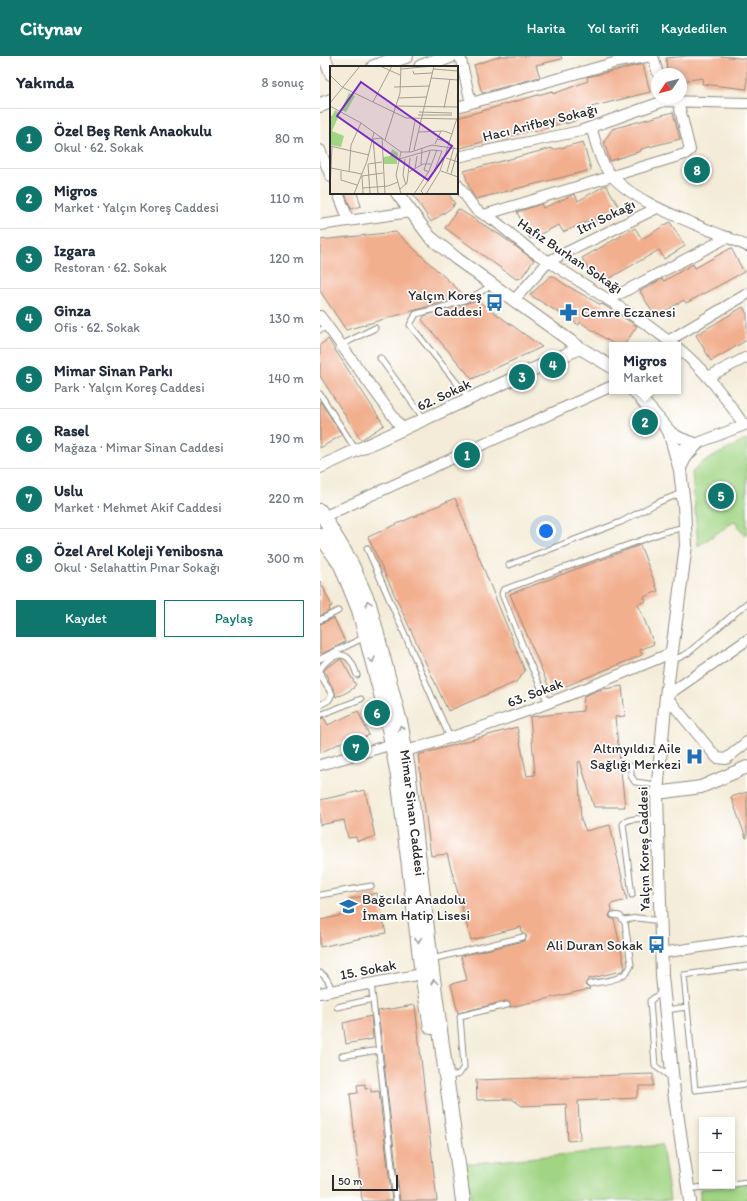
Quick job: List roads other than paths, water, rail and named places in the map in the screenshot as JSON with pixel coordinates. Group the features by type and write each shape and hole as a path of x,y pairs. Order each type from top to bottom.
{"main road":[{"path":"377,66 406,56"},
{"path":"424,66 450,56"},
{"path":"320,105 330,101"},
{"name":"Mimar Sinan Caddesi","path":"322,514 350,561 369,604 401,726 406,752 431,960 463,1201"},
{"name":"Mimar Sinan Caddesi","path":"320,534 340,565 359,610 393,744 422,974 440,1081 454,1201"}],"street":[{"path":"324,56 330,71"},
{"path":"460,56 471,103"},
{"path":"458,107 617,62 642,57 653,56 656,68"},
{"name":"Hacı Arifbey Sokağı","path":"687,101 747,103"},
{"name":"Hacı Arifbey Sokağı","path":"458,157 591,127 651,104"},
{"path":"484,215 685,154 690,150 679,104"},
{"path":"591,127 604,165 613,177 636,196 657,208 747,246"},
{"path":"320,150 330,175"},
{"name":"Hafız Burhan Sokağı","path":"458,185 476,210 495,221 529,249 646,324 670,342"},
{"path":"338,194 349,221"},
{"path":"398,194 430,237 580,348 609,365"},
{"name":"Itri Sokağı","path":"514,300 549,261 657,208"},
{"path":"320,225 410,212"},
{"path":"608,300 728,237"},
{"path":"673,342 747,294"},
{"path":"320,316 324,329 341,345 402,430"},
{"name":"62. Sokak","path":"320,467 580,348"},
{"path":"675,452 746,424 708,376 681,351"},
{"path":"708,376 747,357"},
{"path":"322,514 609,387"},
{"name":"Yalçın Koreş Caddesi","path":"637,394 669,431 680,470 685,527 686,545 666,696 658,789 658,820 663,990 673,1079 690,1201"},
{"path":"669,431 681,438 698,444"},
{"path":"680,470 686,458 698,444"},
{"path":"746,744 726,759 717,758 666,696 747,640"},
{"name":"63. Sokak","path":"406,752 548,703 671,656"},
{"path":"320,765 393,744 406,752"},
{"path":"658,789 701,787 747,766"},
{"path":"661,953 747,940"},
{"name":"15. Sokak","path":"320,993 422,974"}],"lane":[{"path":"470,399 410,325 416,314 468,300 478,295 492,284"},
{"path":"341,345 375,328"},
{"path":"380,358 425,420"},
{"path":"320,394 357,451"},
{"path":"508,566 621,522 659,502 682,493"},
{"path":"548,703 528,660 502,594 503,590 649,538 685,527"},
{"path":"367,548 450,738"},
{"path":"671,656 678,658 688,653 747,603"},
{"path":"320,620 338,611"},
{"path":"320,659 366,636"},
{"path":"320,705 329,700 332,694 321,675 320,669 323,664 343,655 348,658 358,675"},
{"path":"320,715 361,699"},
{"path":"631,766 631,776 635,782 658,789"},
{"path":"632,895 622,824 625,821 631,820 658,820"},
{"path":"320,895 371,886"},
{"path":"589,984 622,976 630,969 631,965 624,920 620,916 613,915"},
{"path":"624,920 638,918 660,921"},
{"path":"431,960 523,937"},
{"path":"747,966 684,975 695,1090 747,1084"},
{"path":"320,973 324,974 330,983 332,991"},
{"path":"371,983 396,1201"},
{"path":"663,990 650,1001 655,1066 673,1079"},
{"path":"337,1007 373,999"},
{"path":"447,1077 459,1074 464,1067 460,1016 507,1005"},
{"path":"665,1010 687,1007"},
{"path":"342,1056 379,1050"},
{"path":"735,1184 747,1182"},
{"path":"688,1189 699,1188"}],"place":[{"name":"Özel Arel Koleji Yenibosna","path":"697,170"},
{"name":"Yalçın Koreş Caddesi","path":"495,303"},
{"name":"Cemre Eczanesi","path":"568,312"},
{"name":"Ginza","path":"553,365"},
{"name":"Izgara","path":"522,377"},
{"name":"Migros","path":"645,422"},
{"name":"Özel Beş Renk Anaokulu","path":"467,455"},
{"name":"Mimar Sinan Parkı","path":"721,496"},
{"name":"Rasel","path":"377,713"},
{"name":"Uslu","path":"356,748"},
{"name":"Altınyıldız Aile Sağlığı Merkezi","path":"694,756"},
{"name":"Bağcılar Anadolu İmam Hatip Lisesi","path":"349,907"},
{"name":"Ali Duran Sokak","path":"656,945"}]}
